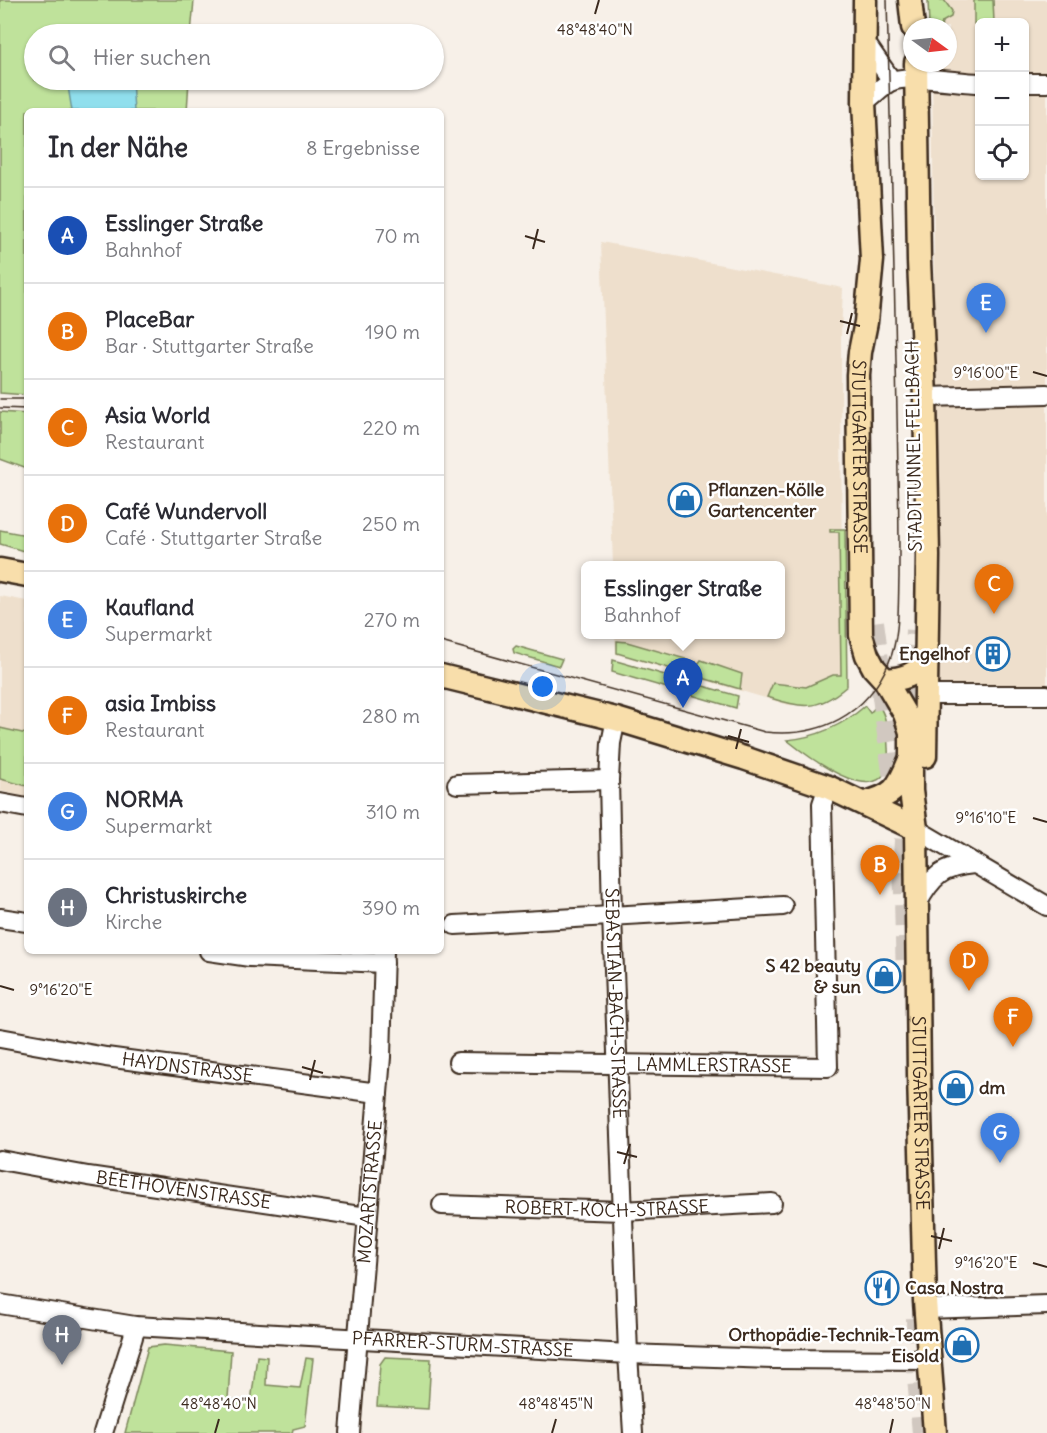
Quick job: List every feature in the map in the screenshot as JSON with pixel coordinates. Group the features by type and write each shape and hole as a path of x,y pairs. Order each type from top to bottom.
{"main road":[{"name":"STUTTGARTER STRASSE","path":"865,0 863,61 879,90 872,260 858,375 861,634 867,655 905,714 911,732 911,791 916,829 925,1309 935,1433"},
{"path":"910,0 913,18"},
{"name":"STUTTGARTER STRASSE","path":"916,72 928,556 924,798 916,829"},
{"path":"872,260 874,312 871,346 873,622"},
{"name":"STADTTUNNEL FELLBACH","path":"916,630 913,322 919,261"},
{"path":"0,570 24,574"},
{"path":"885,680 902,679 927,661"},
{"path":"444,677 616,719 825,795 865,803 916,829"},
{"path":"885,680 926,695"},
{"path":"865,803 882,799 896,790 911,758"}],"street":[{"path":"914,18 915,0"},
{"path":"865,42 879,90 914,72"},
{"path":"921,72 975,82"},
{"path":"1029,83 1047,83"},
{"path":"925,398 1047,394"},
{"path":"926,695 1047,695"},
{"name":"SEBASTIAN-BACH-STRASSE","path":"616,719 611,743 609,780 612,915 616,1064 633,1433"},
{"path":"457,784 609,780"},
{"name":"LÄMMLERSTRASSE","path":"458,1062 828,1067 825,795"},
{"path":"0,802 24,807"},
{"path":"916,829 1047,906"},
{"path":"916,906 928,883 942,872 974,864"},
{"path":"455,925 783,906"},
{"path":"0,918 24,922"},
{"path":"230,954 250,957 384,957"},
{"name":"MOZARTSTRASSE","path":"350,1433 381,1057 384,957"},
{"name":"HAYDNSTRASSE","path":"0,1038 106,1058 378,1093"},
{"name":"BEETHOVENSTRASSE","path":"0,1160 88,1176 368,1217"},
{"name":"ROBERT-KOCH-STRASSE","path":"442,1205 622,1211 772,1203"},
{"name":"PFARRER-STURM-STRASSE","path":"0,1304 135,1326 628,1354 928,1360"},
{"path":"925,1309 1047,1305"},
{"path":"103,1433 135,1326"}],"shaded area":[{"path":"932,0 1047,0 1047,700 930,703 934,253 932,72 957,72 957,18 932,18"},
{"path":"601,242 843,288 841,335 842,684 808,705 789,705 616,654 615,639 785,639 785,561 613,561"},
{"path":"0,596 24,600 24,796 0,791"}],"green space":[{"path":"0,0 194,0 192,24 24,24 24,90 188,90 187,108 24,108 24,395 0,393"},
{"path":"928,0 944,0 952,11 949,18 929,18"},
{"path":"974,0 993,0 994,18 975,18 974,24"},
{"path":"0,412 24,414 24,468 0,459"},
{"path":"830,529 845,529 847,686 818,704 790,704 767,697 773,683 806,687 833,675 841,675 839,532 830,532"},
{"path":"0,530 24,534 24,551 0,544"},
{"path":"617,641 699,663 701,660 742,674 740,689 617,653"},
{"path":"516,646 562,659 559,666 514,653 513,649"},
{"path":"613,660 738,696 736,708 612,672"},
{"path":"878,704 885,720 888,748 886,769 878,780 865,782 849,778 814,760 787,740 829,729 865,706 870,713"},
{"path":"0,728 24,733 24,785 0,779"},
{"path":"164,1345 231,1351 228,1399 251,1402 257,1356 267,1357 266,1385 300,1388 306,1358 313,1359 305,1426 293,1429 292,1433 125,1433 148,1347"},
{"path":"385,1357 431,1359 428,1409 377,1406 380,1364"}],"water":[{"path":"69,90 133,90 134,108 72,108"}],"tunnel":[{"path":"873,622 897,802"},
{"path":"911,734 916,630"},
{"path":"907,806 904,857 907,980"},
{"path":"917,1318 918,1378 923,1433"}],"tram line":[{"path":"444,643 765,732 804,731 839,719 855,709 880,680 893,652 895,642 899,577 887,0"},
{"path":"0,399 24,399"},
{"path":"0,408 24,409"}],"place":[{"name":"Kaufland","path":"986,333"},
{"name":"Pflanzen-Kölle Gartencenter","path":"685,500"},
{"name":"Asia World","path":"994,614"},
{"name":"Engelhof","path":"993,654"},
{"name":"Esslinger Straße","path":"683,708"},
{"name":"PlaceBar","path":"880,895"},
{"name":"S 42 beauty & sun","path":"884,976"},
{"name":"Café Wundervoll","path":"969,991"},
{"name":"asia Imbiss","path":"1013,1047"},
{"name":"dm","path":"956,1088"},
{"name":"NORMA","path":"1000,1163"},
{"name":"Casa Nostra","path":"882,1288"},
{"name":"Orthopädie-Technik-Team Eisold","path":"962,1345"},
{"name":"Christuskirche","path":"62,1365"}]}
